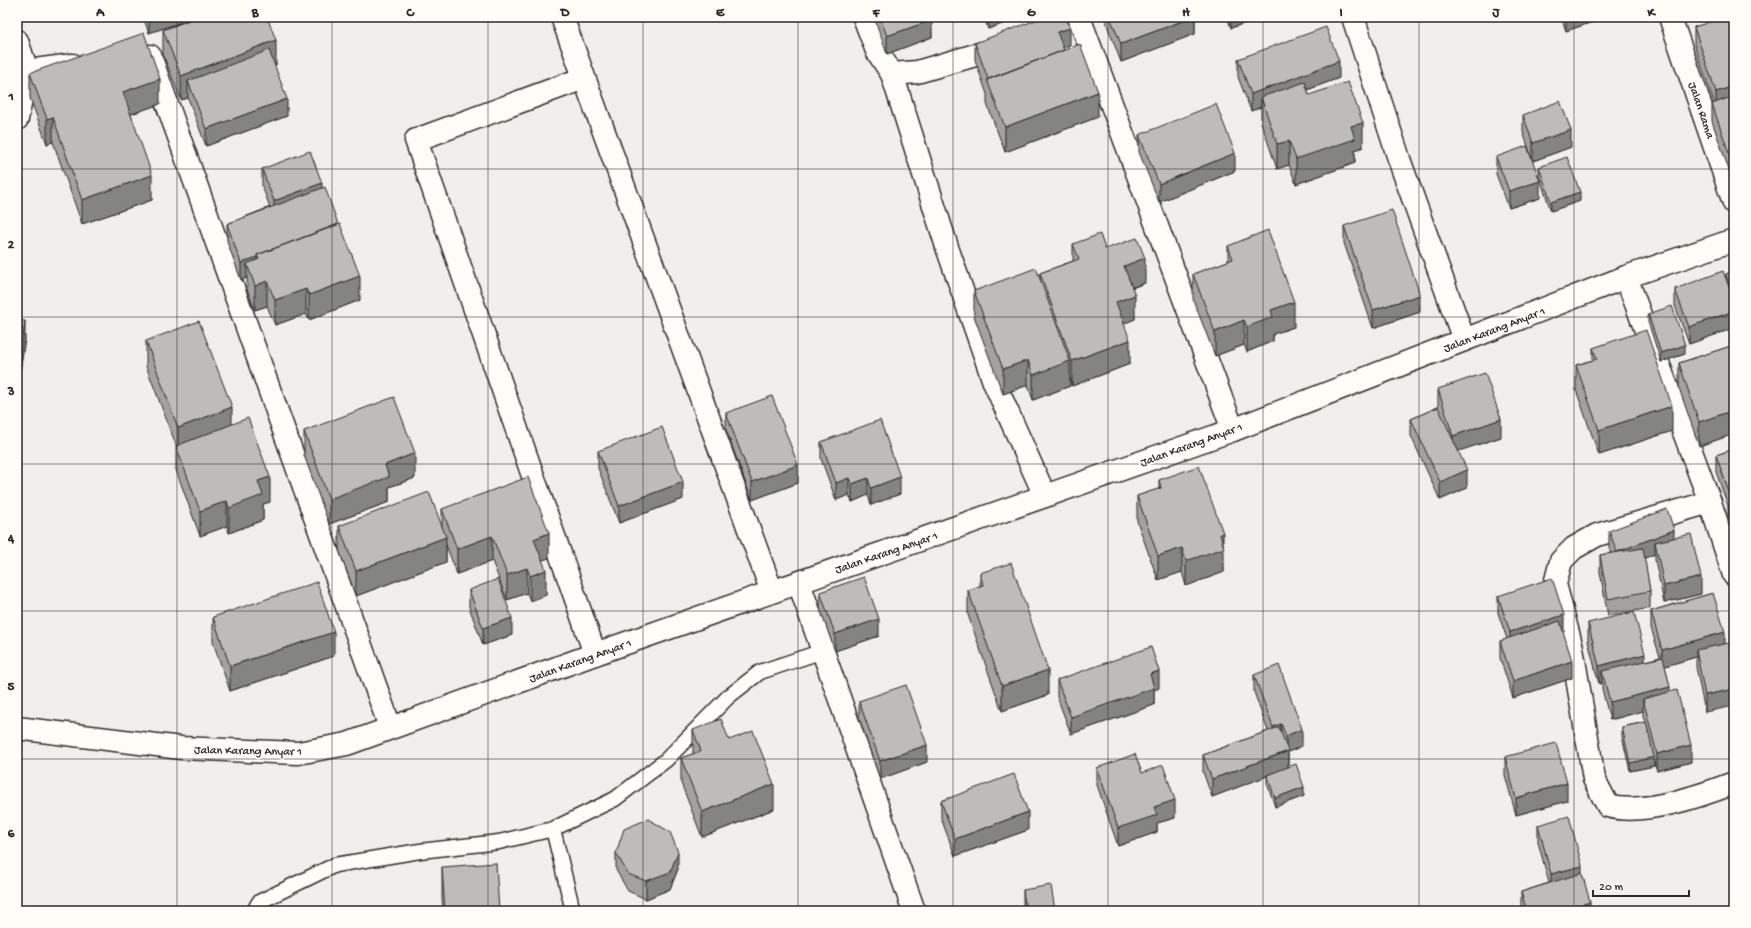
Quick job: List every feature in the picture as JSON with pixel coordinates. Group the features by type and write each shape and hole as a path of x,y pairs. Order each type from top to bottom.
{"street":[{"path":"562,17 772,592"},
{"path":"864,17 877,51 892,74 948,250 994,382 1045,496"},
{"path":"1353,17 1400,162 1464,340"},
{"name":"Jalan Rama","path":"1670,17 1734,203"},
{"path":"1072,19 1233,430"},
{"path":"17,41 27,71 17,119"},
{"path":"892,74 917,72 1004,47 1019,41"},
{"path":"126,58 149,55 171,46"},
{"path":"149,55 390,727"},
{"path":"27,71 96,62"},
{"path":"584,78 416,140 595,654"},
{"name":"Jalan Karang Anyar 1","path":"17,728 181,748 298,753 347,744 390,727 595,654 1233,430 1626,277 1734,240"},
{"path":"1626,277 1710,502 1734,575"},
{"path":"1710,502 1597,535 1574,548 1561,561 1555,584 1572,648 1594,779 1601,796 1608,806 1619,809 1634,810 1698,797 1734,783"},
{"path":"799,583 914,911"}],"lane":[{"path":"254,911 259,902 335,865 420,851 499,842 553,829 615,800 666,760 728,697 760,672 823,651"},
{"path":"553,829 574,911"}],"building":[{"path":"197,17 267,17 276,40 181,76 163,30"},
{"path":"880,17 931,17 932,20 887,36"},
{"path":"1044,17 1066,17 1070,28 1057,32 1064,50 988,79 975,43"},
{"path":"1110,17 1193,17 1121,44"},
{"path":"1725,17 1734,17 1734,86 1716,92 1694,27"},
{"path":"1326,27 1339,61 1251,94 1238,59"},
{"path":"144,33 160,79 123,92 152,175 82,200 53,117 47,119 30,73"},
{"path":"1080,44 1098,92 1005,127 987,80"},
{"path":"269,50 287,99 206,129 188,81"},
{"path":"1305,82 1309,95 1348,82 1363,123 1351,126 1355,139 1296,159 1289,141 1277,144 1261,97"},
{"path":"1734,96 1734,158 1731,159 1712,104"},
{"path":"1560,101 1571,130 1533,143 1523,115"},
{"path":"1216,104 1235,153 1159,184 1139,135"},
{"path":"1527,146 1540,181 1509,191 1496,157"},
{"path":"310,151 322,183 274,201 262,169"},
{"path":"1567,157 1580,192 1551,202 1539,167"},
{"path":"325,187 338,224 257,255 257,257 241,263 227,224"},
{"path":"1392,210 1420,295 1373,310 1344,226"},
{"path":"340,224 360,276 309,295 306,289 275,300 267,281 255,286 247,264 259,259 257,255"},
{"path":"1268,230 1294,302 1271,310 1273,317 1247,327 1244,320 1215,332 1193,274 1233,259 1228,246"},
{"path":"1100,234 1105,249 1137,238 1145,258 1124,266 1135,295 1116,302 1130,340 1072,361 1040,273 1079,259 1073,244"},
{"path":"1036,268 1070,361 1033,375 1028,360 1003,369 974,291"},
{"path":"1723,271 1734,300 1734,311 1689,327 1675,289"},
{"path":"1734,271 1734,300 1726,274"},
{"path":"1672,306 1685,345 1661,353 1648,314"},
{"path":"17,320 25,321 20,355 17,355"},
{"path":"199,321 232,407 178,428 146,341"},
{"path":"1646,330 1672,406 1599,430 1576,365 1597,359 1593,348"},
{"path":"1734,345 1734,410 1699,422 1679,363"},
{"path":"17,358 19,358 17,378"},
{"path":"1485,373 1501,419 1453,436 1438,389"},
{"path":"772,396 798,465 752,482 726,413"},
{"path":"394,397 415,453 385,465 389,477 329,499 304,431"},
{"path":"1438,407 1467,470 1440,482 1411,419"},
{"path":"248,418 270,477 258,481 263,495 229,508 227,501 200,511 176,446"},
{"path":"880,420 900,477 871,488 868,478 852,484 849,478 836,483 821,442"},
{"path":"662,427 683,482 619,506 598,451"},
{"path":"1734,449 1734,497 1731,498 1716,455"},
{"path":"1199,466 1223,533 1220,534 1224,548 1186,561 1182,548 1158,556 1137,496 1161,488 1159,480"},
{"path":"528,477 549,533 534,539 546,570 530,576 527,568 507,575 492,536 457,549 442,509"},
{"path":"429,492 446,537 356,571 339,526"},
{"path":"1734,504 1734,521 1728,506"},
{"path":"1667,509 1674,530 1617,552 1609,531"},
{"path":"1691,534 1701,577 1664,586 1655,542"},
{"path":"1643,548 1650,591 1608,599 1600,555"},
{"path":"1011,563 1048,670 1002,686 968,590 983,585 980,573"},
{"path":"864,577 879,619 835,634 820,592"},
{"path":"1552,578 1564,615 1510,632 1498,596"},
{"path":"498,579 512,618 483,628 469,590"},
{"path":"317,582 334,632 230,666 213,617"},
{"path":"1713,593 1725,632 1662,650 1651,611"},
{"path":"1634,612 1645,654 1599,666 1588,623"},
{"path":"1560,621 1572,661 1513,681 1500,641"},
{"path":"1729,643 1734,669 1734,689 1705,695 1696,650"},
{"path":"1151,647 1159,671 1150,674 1154,688 1071,717 1057,680"},
{"path":"1663,657 1670,687 1610,702 1602,671"},
{"path":"1279,665 1302,729 1286,736 1281,724 1273,727 1254,675"},
{"path":"906,685 927,745 880,761 859,701"},
{"path":"1677,690 1691,745 1657,754 1643,699"},
{"path":"721,719 729,740 753,731 774,784 702,812 681,758 701,751 693,730"},
{"path":"1646,722 1654,757 1630,763 1622,727"},
{"path":"1279,727 1288,751 1212,779 1203,755"},
{"path":"1556,743 1567,783 1516,798 1505,757"},
{"path":"1135,754 1142,773 1163,765 1175,800 1154,807 1157,815 1118,828 1097,768"},
{"path":"1296,764 1304,787 1275,798 1267,775"},
{"path":"1014,774 1028,812 955,839 941,801"},
{"path":"1569,816 1582,866 1551,874 1538,825"},
{"path":"648,819 670,832 678,852 670,872 646,881 628,874 616,853 624,829"},
{"path":"496,863 499,911 445,911 442,867"},
{"path":"1582,873 1590,902 1559,911 1527,911 1521,892"},
{"path":"1051,885 1055,911 1026,911 1023,890"}]}
